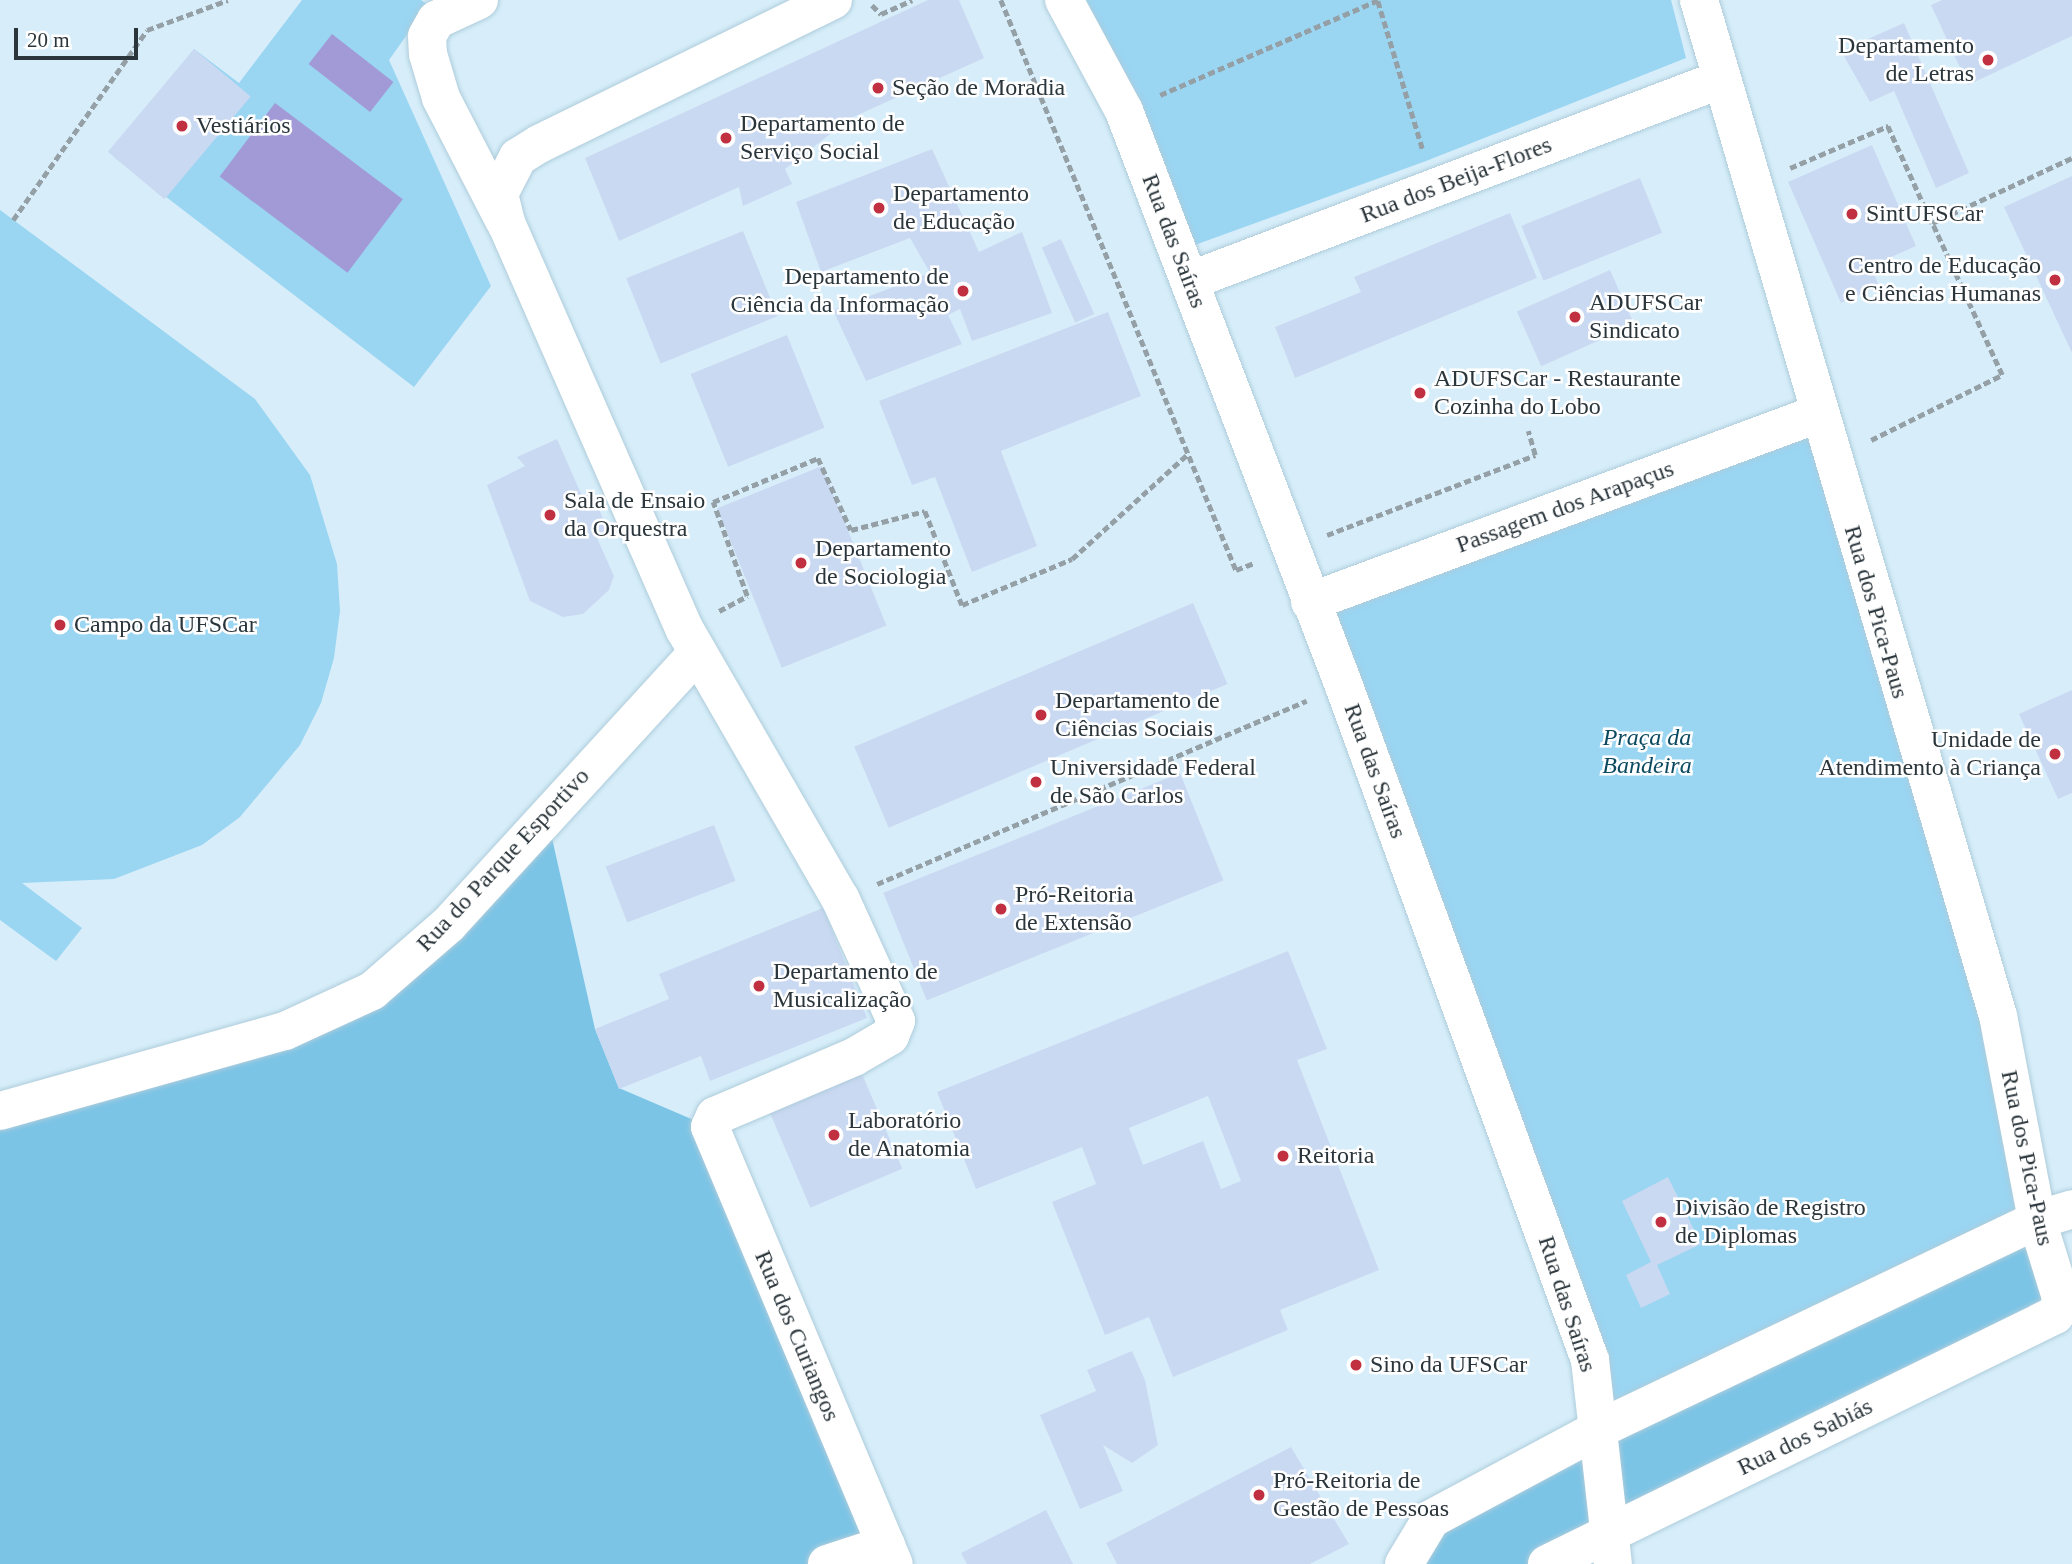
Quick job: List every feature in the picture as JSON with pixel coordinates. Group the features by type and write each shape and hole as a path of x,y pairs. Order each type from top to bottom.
{"street":[{"path":"480,0 436,20 427,36 428,54 441,98 507,225 691,642"},
{"path":"507,225 499,194 518,158 833,0"},
{"name":"Rua das Saíras","path":"1064,0 1124,111 1344,685 1590,1360 1612,1548"},
{"name":"Rua dos Pica-Paus","path":"1699,0 2055,1214 2061,1308"},
{"name":"Rua dos Beija-Flores","path":"1189,281 1722,79"},
{"name":"Passagem dos Arapaçus","path":"1310,602 1820,412"},
{"name":"Rua do Parque Esportivo","path":"0,1111 285,1031 372,991 449,925 691,642"},
{"name":"Rua dos Curiangos","path":"691,642 840,898 896,1021 890,1036 853,1057 715,1116 710,1127 890,1555 827,1564"},
{"path":"1404,1564 1431,1519 1597,1430 2055,1214"},
{"name":"Rua dos Sabiás","path":"1547,1564 1612,1548 2061,1308"}],"path":[{"path":"13,220 147,30 228,0"},
{"path":"866,0 881,14 912,0"},
{"path":"1124,111 1378,0 1435,188"},
{"path":"1752,184 1888,126 2002,375 1832,458"},
{"path":"1932,223 2072,158"},
{"path":"691,642 747,596 713,502 818,458 851,530 925,511 962,605 1072,559 1188,454"},
{"path":"874,886 1344,685"}],"shaded area":[{"name":"Universidade Federal de São Carlos","path":"0,0 2072,0 2072,1564 0,1564"},
{"path":"332,34 393,82 370,112 309,64"},
{"path":"275,103 403,199 347,273 220,176"},
{"path":"547,816 595,1029 619,1088 710,1127 886,1545 827,1564 0,1564 0,1111 372,991"},
{"path":"2037,1220 2062,1301 1537,1564 1404,1564 1418,1532"}],"green space":[{"path":"302,0 421,0 428,5 389,60 491,286 414,387 114,157 194,49 239,83"},
{"path":"1081,0 1671,0 1686,58 1426,161 1192,246"},
{"path":"0,210 255,399 310,475 337,564 340,611 334,658 321,703 300,745 240,817 202,845 114,879 22,883 82,928 56,961 0,920"},
{"name":"Praça da Bandeira","path":"1813,432 1990,1036 2025,1205 1613,1402 1328,603"}],"building":[{"name":"Departamento de Serviço Social","path":"928,0 959,0 984,58 851,118 785,169 792,184 743,206 739,187 619,241 585,158"},
{"name":"Departamento de Letras","path":"1942,0 2072,0 2072,36 1968,85 1931,5"},
{"path":"1904,23 1969,173 1936,188 1894,91 1870,102 1841,51"},
{"name":"Vestiários","path":"194,49 251,97 165,199 108,152"},
{"name":"SintUFSCar","path":"1872,145 1916,246 1871,266 1879,286 1841,303 1788,182"},
{"path":"932,149 979,252 1022,232 1052,313 972,341 960,309 948,315 962,344 866,381 833,310 930,273 910,238 821,272 796,202"},
{"name":"Centro de Educação e Ciências Humanas","path":"2072,176 2072,353 2004,207"},
{"path":"1640,178 1662,233 1543,281 1521,226"},
{"path":"1510,213 1537,278 1295,378 1275,327 1361,292 1354,277"},
{"path":"743,231 777,316 661,364 626,278"},
{"path":"1061,239 1094,314 1075,322 1042,248"},
{"name":"ADUFSCar Sindicato","path":"1610,270 1634,325 1541,366 1517,311"},
{"path":"1108,312 1141,396 1001,451 1037,546 972,572 935,477 912,485 879,401"},
{"path":"787,335 824,428 728,467 691,374"},
{"name":"Sala de Ensaio da Orquestra","path":"557,439 582,496 592,492 609,533 597,538 614,576 609,590 583,614 563,617 530,601 487,485 525,466 517,457"},
{"name":"Departamento de Sociologia","path":"822,466 886,625 782,668 717,508"},
{"name":"Departamento de Ciências Sociais","path":"1193,603 1227,684 889,828 854,747"},
{"name":"Unidade de Atendimento à Criança","path":"2072,690 2072,793 2058,799 2019,714"},
{"path":"1180,773 1223,881 927,1000 883,893"},
{"path":"714,825 736,881 627,923 606,867"},
{"name":"Departamento de Musicalização","path":"823,908 867,1018 710,1081 701,1056 619,1089 595,1029 669,999 659,974"},
{"name":"Reitoria","path":"1288,951 1327,1049 1297,1060 1379,1270 1280,1310 1288,1330 1173,1377 1149,1317 1105,1335 1052,1202 1096,1184 1082,1147 976,1189 937,1092","holes":["1208,1096 1241,1181 1221,1189 1203,1141 1143,1165 1129,1128"]},
{"name":"Laboratório de Anatomia","path":"857,1062 902,1169 810,1208 765,1101"},
{"name":"Divisão de Registro de Diplomas","path":"1668,1177 1701,1244 1657,1265 1670,1294 1641,1308 1626,1275 1651,1262 1622,1201"},
{"path":"1132,1351 1145,1380 1158,1445 1132,1463 1103,1445 1123,1491 1080,1509 1040,1415 1096,1391 1087,1370"},
{"name":"Pró-Reitoria de Gestão de Pessoas","path":"1291,1447 1349,1544 1310,1564 1117,1564 1106,1543"},
{"path":"1046,1510 1073,1564 967,1564 961,1553"}],"place":[{"name":"Departamento de Letras","path":"1988,60"},
{"name":"Seção de Moradia","path":"878,88"},
{"name":"Vestiários","path":"182,126"},
{"name":"Departamento de Serviço Social","path":"726,138"},
{"name":"Departamento de Educação","path":"879,208"},
{"name":"SintUFSCar","path":"1852,214"},
{"name":"Centro de Educação e Ciências Humanas","path":"2055,280"},
{"name":"Departamento de Ciência da Informação","path":"963,291"},
{"name":"ADUFSCar Sindicato","path":"1575,317"},
{"name":"ADUFSCar - Restaurante Cozinha do Lobo","path":"1420,393"},
{"name":"Sala de Ensaio da Orquestra","path":"550,515"},
{"name":"Departamento de Sociologia","path":"801,563"},
{"name":"Campo da UFSCar","path":"60,625"},
{"name":"Departamento de Ciências Sociais","path":"1041,715"},
{"name":"Unidade de Atendimento à Criança","path":"2055,754"},
{"name":"Universidade Federal de São Carlos","path":"1036,782"},
{"name":"Pró-Reitoria de Extensão","path":"1001,909"},
{"name":"Departamento de Musicalização","path":"759,986"},
{"name":"Laboratório de Anatomia","path":"834,1135"},
{"name":"Reitoria","path":"1283,1156"},
{"name":"Divisão de Registro de Diplomas","path":"1661,1222"},
{"name":"Sino da UFSCar","path":"1356,1365"},
{"name":"Pró-Reitoria de Gestão de Pessoas","path":"1259,1495"}]}
